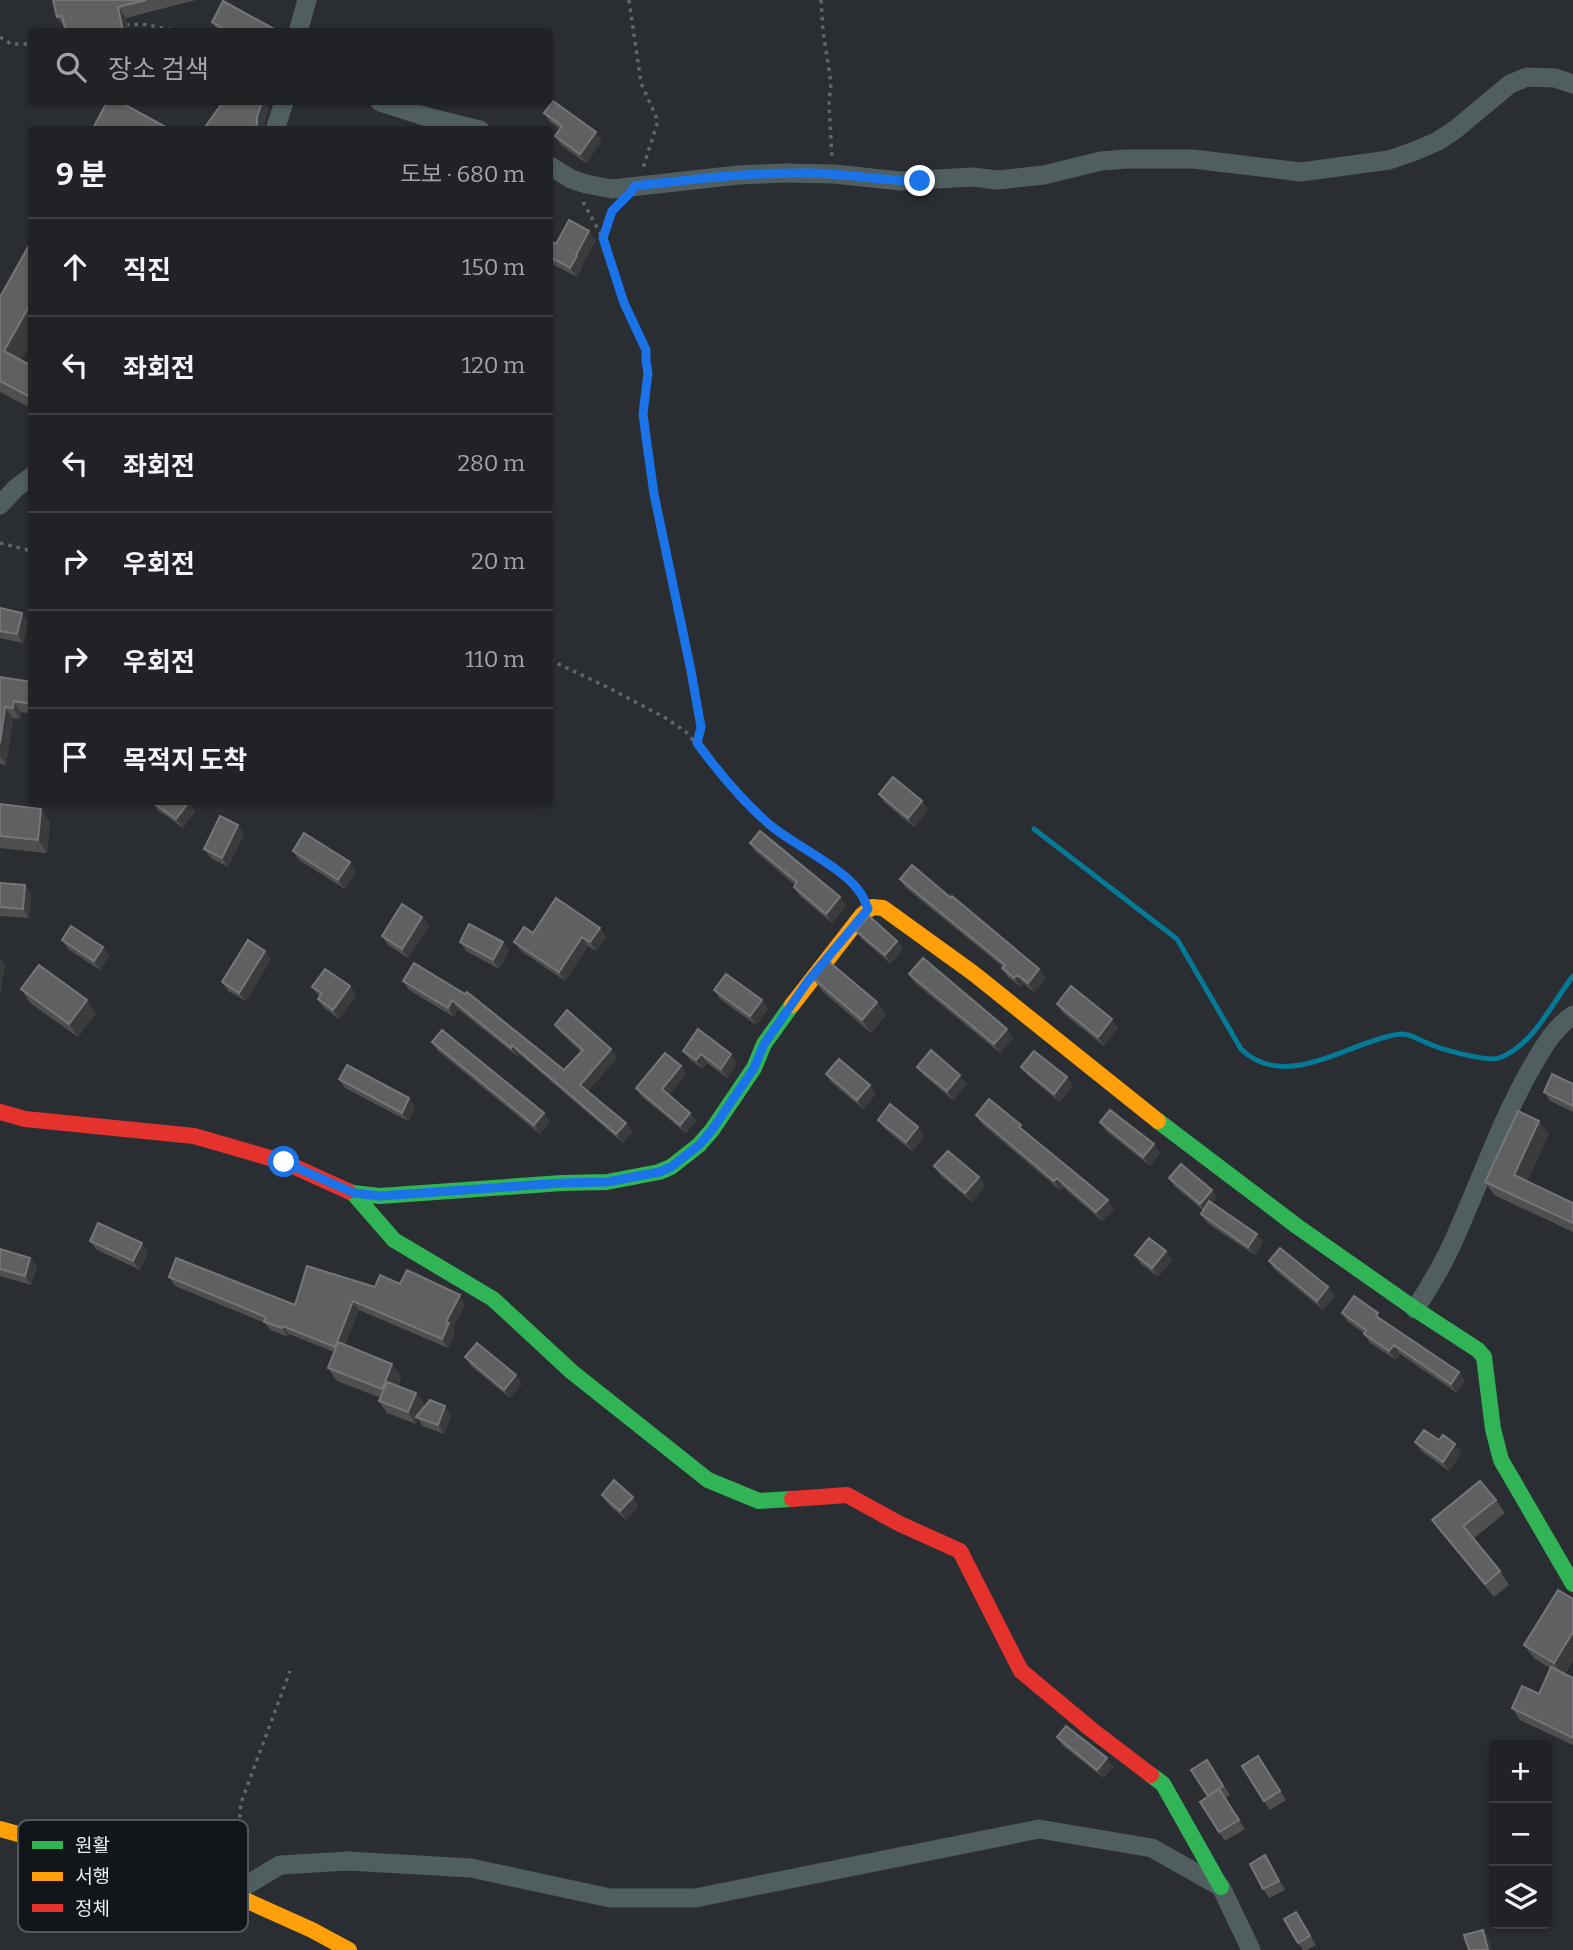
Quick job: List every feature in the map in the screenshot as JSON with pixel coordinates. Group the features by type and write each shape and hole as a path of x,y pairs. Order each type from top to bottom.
{"street":[{"path":"299,28 307,0"},
{"path":"553,168 571,179 612,189 738,175 834,174 901,181 972,177 999,180 1044,175 1101,161 1128,159 1193,159 1301,172 1389,160 1438,141 1510,84 1528,77 1555,78 1573,84"},
{"path":"276,126 283,105"},
{"path":"389,105 464,126"},
{"path":"0,505 28,479"},
{"path":"0,1112 25,1119 194,1136 284,1162 354,1193 380,1196 607,1182 659,1172 671,1167 699,1145 712,1130 754,1068 764,1044 808,981 868,909 875,906 883,908 973,973 1115,1088 1298,1227 1478,1350 1484,1357 1493,1429 1501,1460 1573,1584"},
{"path":"1415,1309 1457,1235 1519,1089 1549,1037 1573,1015"},
{"path":"354,1193 394,1240 493,1298 572,1372 708,1480 760,1502 847,1495 900,1524 960,1551 1021,1671 1163,1784 1221,1887 1251,1950"},
{"path":"0,1829 18,1834"},
{"path":"248,1885 280,1866 348,1861 471,1868 610,1898 695,1898 1040,1829 1152,1848 1221,1887"},
{"path":"248,1901 349,1950"}],"path":[{"path":"603,238 612,211 635,186 659,121 641,83 629,0"},
{"path":"821,0 831,83 834,174"},
{"path":"125,25 142,24 162,28"},
{"path":"0,37 11,44 28,44"},
{"path":"571,179 603,238 624,303 646,350 648,373 643,414 654,494 701,727 697,743"},
{"path":"0,543 28,550"},
{"path":"553,661 607,687 686,732 751,808 795,844 839,872 861,894 868,909"},
{"path":"240,1820 241,1803 290,1671"}],"building":[{"path":"53,0 146,0 118,7 122,28 65,28 62,16 57,17"},
{"path":"223,1 272,28 222,28 212,22"},
{"path":"553,101 596,132 580,154 555,136 562,126 544,113 553,105"},
{"path":"105,105 125,105 164,126 94,126"},
{"path":"221,105 261,105 256,126 206,126"},
{"path":"569,220 589,231 570,268 553,259 553,242 556,244"},
{"path":"28,247 28,308 4,351 28,364 28,396 0,381 0,297"},
{"path":"0,608 22,613 17,634 0,631"},
{"path":"0,677 28,681 28,703 14,701 13,708 5,707 0,743"},
{"path":"893,777 922,801 908,818 879,794"},
{"path":"0,804 41,809 38,840 0,836"},
{"path":"156,805 187,805 176,819"},
{"path":"220,816 238,825 222,858 204,849"},
{"path":"760,831 840,897 826,914 794,887 797,882 750,843"},
{"path":"304,833 350,862 338,880 293,851"},
{"path":"912,865 1039,969 1028,983 1017,975 1014,978 1002,968 1005,965 900,879"},
{"path":"0,883 25,885 23,909 0,907"},
{"path":"556,898 600,928 590,942 582,937 559,972 514,942 524,927 533,933"},
{"path":"402,904 422,917 402,949 382,936"},
{"path":"869,916 897,941 885,955 856,931"},
{"path":"469,924 503,942 493,960 460,942"},
{"path":"71,926 103,947 94,961 62,940"},
{"path":"248,940 265,951 239,993 222,982"},
{"path":"923,958 1007,1029 994,1044 909,974"},
{"path":"827,960 877,1002 862,1020 813,978"},
{"path":"414,963 465,994 467,992 564,1070 583,1050 555,1025 567,1010 611,1049 580,1085 626,1123 616,1134 512,1045 511,1048 452,1000 448,1008 403,981"},
{"path":"39,965 87,1000 69,1024 21,989"},
{"path":"325,969 350,986 333,1010 318,999 322,993 312,987"},
{"path":"726,974 762,1000 750,1016 714,990"},
{"path":"1071,986 1112,1019 1098,1037 1057,1004"},
{"path":"698,1029 731,1054 721,1069 701,1054 696,1060 683,1051"},
{"path":"442,1030 544,1113 534,1125 432,1042"},
{"path":"931,1050 960,1075 947,1091 917,1067"},
{"path":"1034,1051 1067,1077 1054,1094 1021,1067"},
{"path":"665,1053 681,1066 662,1089 690,1113 680,1125 636,1088"},
{"path":"839,1059 870,1085 857,1100 826,1074"},
{"path":"347,1065 409,1098 402,1113 339,1079"},
{"path":"1552,1074 1573,1084 1573,1106 1544,1092"},
{"path":"989,1099 1108,1200 1096,1212 1057,1178 1054,1181 976,1115"},
{"path":"890,1104 918,1127 906,1142 878,1120"},
{"path":"1110,1110 1154,1144 1143,1157 1100,1122"},
{"path":"1518,1111 1539,1121 1514,1175 1573,1203 1573,1223 1485,1182"},
{"path":"948,1151 979,1177 965,1193 934,1166"},
{"path":"1181,1164 1212,1190 1200,1204 1169,1178"},
{"path":"1209,1201 1257,1234 1248,1247 1201,1214"},
{"path":"98,1223 142,1243 133,1261 90,1241"},
{"path":"1149,1238 1166,1251 1152,1268 1135,1255"},
{"path":"1280,1248 1328,1287 1317,1301 1269,1261"},
{"path":"0,1249 30,1258 25,1276 0,1269"},
{"path":"176,1258 295,1305 307,1266 375,1287 380,1275 400,1284 407,1270 460,1295 446,1322 449,1323 442,1339 353,1301 335,1347 283,1326 282,1328 264,1322 266,1317 169,1277"},
{"path":"1354,1296 1378,1313 1376,1316 1459,1372 1451,1384 1394,1345 1389,1351 1364,1334 1366,1330 1342,1313"},
{"path":"338,1342 392,1364 382,1389 328,1368"},
{"path":"477,1343 516,1375 504,1390 465,1357"},
{"path":"387,1382 416,1393 408,1412 379,1401"},
{"path":"430,1400 445,1406 438,1425 416,1417"},
{"path":"1424,1430 1439,1440 1443,1435 1455,1444 1443,1462 1415,1442"},
{"path":"614,1480 633,1497 620,1511 602,1495"},
{"path":"1480,1481 1496,1500 1463,1526 1500,1571 1485,1584 1432,1520"},
{"path":"1558,1590 1573,1599 1573,1632 1554,1663 1524,1645"},
{"path":"1551,1667 1573,1678 1573,1738 1512,1708 1522,1686 1539,1694"},
{"path":"1066,1726 1107,1758 1097,1770 1057,1737"},
{"path":"1258,1756 1280,1791 1264,1801 1242,1766"},
{"path":"1207,1760 1223,1786 1208,1796 1191,1770"},
{"path":"1219,1789 1239,1820 1219,1832 1200,1802"},
{"path":"1265,1855 1279,1881 1263,1889 1250,1864"},
{"path":"1296,1912 1310,1936 1298,1943 1284,1919"},
{"path":"1483,1930 1488,1950 1469,1950 1464,1935"}],"waterway":[{"path":"1034,829 1177,939 1241,1049 1256,1060 1272,1065 1307,1064 1376,1040 1402,1034 1456,1052 1499,1058 1511,1052 1532,1034 1573,976"}],"traffic: fast":[{"path":"353,1193 380,1196 607,1182 659,1172 671,1167 699,1145 712,1130 754,1068 764,1044 792,1005"},
{"path":"1158,1121 1298,1227 1478,1350 1484,1357 1493,1429 1501,1460 1573,1584"},
{"path":"348,1191 353,1193 394,1240 493,1299 572,1372 708,1480 759,1501 792,1499"},
{"path":"1151,1775 1163,1784 1221,1887"}],"traffic: slow":[{"path":"792,1005 862,915 872,907 883,908 973,973 1158,1121"},
{"path":"0,1829 18,1834"},
{"path":"248,1901 349,1950"}],"traffic: jam":[{"path":"0,1112 25,1119 194,1136 284,1162 348,1191"},
{"path":"792,1499 847,1495 900,1524 960,1551 1021,1671 1151,1775"}],"route":[{"path":"284,1162 354,1193 380,1196 607,1182 659,1172 671,1167 699,1145 712,1130 754,1068 764,1044 808,981 868,909 861,894 832,866 795,844 751,808 720,774 697,743 701,727 654,494 643,414 648,373 646,350 624,303 603,238 612,211 635,186 784,173 920,181"}]}
